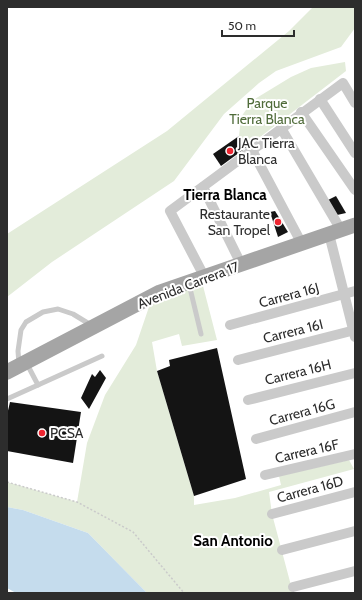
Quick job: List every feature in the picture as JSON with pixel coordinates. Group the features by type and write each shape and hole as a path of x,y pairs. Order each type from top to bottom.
{"main road":[{"name":"Avenida Carrera 17","path":"17,367 150,297 188,281 355,225"}],"street":[{"path":"204,276 170,211 301,112 343,83 355,103"},
{"path":"320,99 355,153"},
{"path":"301,112 355,190"},
{"path":"281,128 335,232 344,294 354,333"},
{"path":"252,150 302,244"},
{"path":"203,187 241,264"},
{"name":"Carrera 16J","path":"230,325 355,291"},
{"name":"Carrera 16I","path":"238,360 354,333"},
{"name":"Carrera 16H","path":"248,400 355,373"},
{"name":"Carrera 16G","path":"256,439 355,412"},
{"name":"Carrera 16F","path":"265,475 355,454"},
{"name":"Carrera 16D","path":"272,514 355,492"},
{"path":"282,550 355,531"},
{"path":"293,587 355,571"}],"lane":[{"path":"188,281 201,334"},
{"path":"38,385 17,367 22,330 26,322 43,312 58,309 73,314 94,326"},
{"path":"7,399 102,356"}],"path":[{"path":"7,482 77,502 133,532 184,593"}],"green space":[{"path":"313,7 355,7 355,28 341,47 276,71 259,83 224,114 174,181 52,262 7,297 7,234 167,131 289,31"},
{"name":"Parque Tierra Blanca","path":"345,62 346,71 247,147 239,136 241,117 253,100 291,77 311,68"},
{"path":"202,282 217,340 182,346 179,334 152,342 157,371 194,496 194,505 235,498 281,485 279,476 349,460 354,469 269,492 272,514 293,593 147,593 88,533 23,510 7,507 7,482 77,502 87,443 105,395 136,345 151,301"}],"water":[{"path":"7,507 23,510 88,533 147,593 16,593 7,588"}],"building":[{"name":"JAC Tierra Blanca","path":"239,136 247,147 221,166 213,154"},
{"path":"336,196 346,213 337,215 328,200"},
{"name":"Restaurante San Tropel","path":"275,211 288,232 278,237 270,212"},
{"path":"217,348 246,479 194,496 157,371 170,366 169,360"},
{"name":"PCSA","path":"100,370 106,378 89,409 81,398 92,374 95,377"},
{"name":"PCSA","path":"10,402 81,412 73,463 7,451 7,415"}],"place":[{"name":"JAC Tierra Blanca","path":"230,151"},
{"name":"Restaurante San Tropel","path":"278,222"},
{"name":"PCSA","path":"42,433"}],"district":[{"name":"Tierra Blanca","path":"225,195"},
{"name":"San Antonio","path":"233,541"}]}
